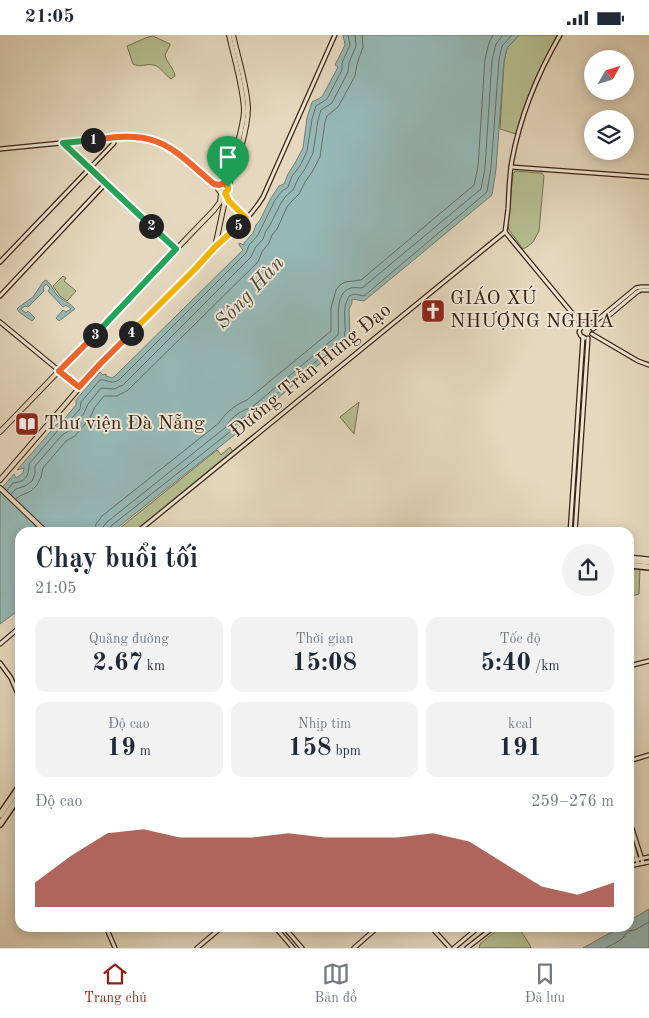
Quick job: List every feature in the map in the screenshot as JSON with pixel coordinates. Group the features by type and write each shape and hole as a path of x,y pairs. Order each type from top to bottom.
{"highway":[{"path":"634,559 649,560"},
{"path":"634,566 649,568"},
{"path":"0,815 15,793"},
{"path":"0,826 15,804"}],"main road":[{"path":"0,432 214,210 219,204 223,193 228,190 226,185 243,123 244,110 242,91 228,35"},
{"path":"226,185 242,143 248,114 233,35"},
{"path":"223,193 218,191 218,186 226,185"},
{"path":"0,480 100,364 215,247 224,205 223,193"},
{"path":"214,210 222,214"},
{"path":"0,488 41,527"}],"street":[{"path":"215,247 246,218 266,192 335,35"},
{"path":"560,35 543,67 521,124 511,167 505,232 582,325"},
{"path":"0,149 114,140 129,137 145,138 161,144 181,156 218,186"},
{"path":"0,262 90,168 114,140"},
{"path":"63,143 176,249"},
{"path":"511,167 649,177"},
{"path":"0,296 106,183"},
{"path":"223,193 246,218"},
{"name":"Đường Trần Hưng Đạo","path":"143,527 505,232"},
{"path":"582,325 590,325 596,321 636,288 649,288"},
{"path":"592,334 593,329 637,291 649,288"},
{"path":"0,321 79,387"},
{"path":"582,325 579,331 586,337"},
{"path":"590,325 593,329"},
{"path":"586,337 592,334"},
{"path":"592,334 638,361 649,365"},
{"path":"570,527 586,337"},
{"path":"575,527 586,337"},
{"path":"0,644 15,631"},
{"path":"634,665 649,661"},
{"path":"0,663 11,677 15,687"},
{"path":"634,760 649,755"},
{"path":"0,811 15,789"},
{"path":"634,834 643,861"},
{"path":"634,849 638,862"},
{"path":"643,861 649,857"},
{"path":"634,864 643,861 649,862"},
{"path":"634,862 638,862"},
{"path":"108,932 115,948"},
{"path":"197,948 215,932"},
{"path":"279,932 293,948"},
{"path":"288,932 302,948"},
{"path":"354,948 372,932"},
{"path":"436,932 450,948"},
{"path":"454,948 473,932"},
{"path":"467,948 488,932"}],"green space":[{"path":"519,35 557,35 527,99 516,134 500,129 504,62 507,48"},
{"path":"153,36 170,44 165,55 175,76 171,79 159,67 154,65 138,66 133,64 127,46"},
{"path":"515,171 542,173 544,176 539,231 533,242 523,249 509,230 508,225 513,174"},
{"path":"63,276 66,278 64,281 76,291 67,301 60,296 53,286"},
{"path":"359,402 354,434 340,417"},
{"path":"230,447 233,452 140,527 121,527 217,450 221,455"},
{"path":"634,567 640,568 639,594 634,596"},
{"path":"495,932 522,932 531,948 479,948 480,944"}],"water":[{"name":"Sông Hàn","path":"343,35 519,35 507,48 504,61 496,169 492,195 364,301 352,299 349,309 350,340 293,385 253,420 249,419 237,429 237,433 118,527 15,527 15,613 0,624 0,490 14,474 16,478 23,473 24,468 17,470 57,424 61,423 76,405 76,400 100,372 112,378 115,376 243,250 239,243 244,245 253,233 271,198 279,186 284,184 303,148 307,118 312,102 322,97 338,67 335,65 345,45"},
{"path":"46,280 58,296 75,309 59,321 56,318 63,310 66,312 71,309 66,305 63,307 48,291 50,288 46,284 43,288 44,291 28,307 25,306 21,309 26,313 28,311 35,318 32,321 17,309 33,297"},
{"path":"649,909 649,948 583,948 612,932 634,932 634,918"}],"place":[{"name":"GIÁO XÚ NHƯỢNG NGHĨA","path":"433,311"},
{"name":"Thư viện Đà Nẵng","path":"27,424"}],"route":[{"path":"122,137 150,139 174,151 214,184 224,183 228,187 225,193 228,199 246,218 215,247 79,387 59,371 176,249 63,143 122,137"}]}
